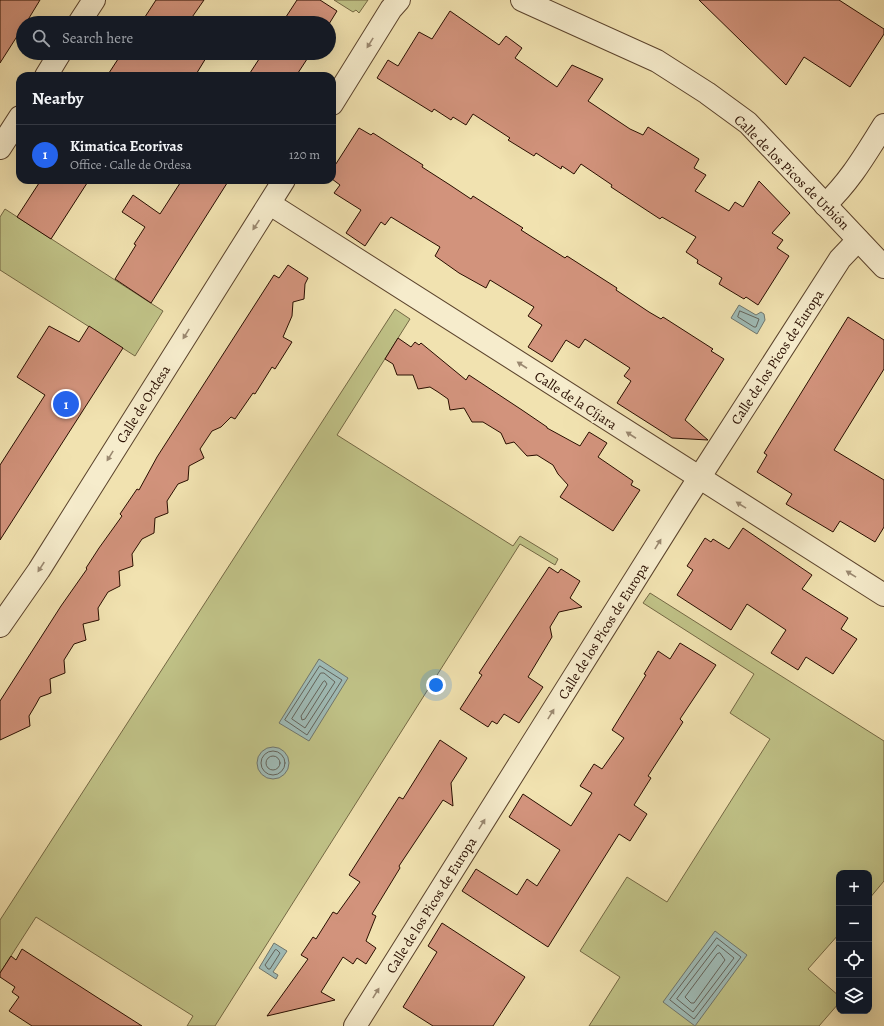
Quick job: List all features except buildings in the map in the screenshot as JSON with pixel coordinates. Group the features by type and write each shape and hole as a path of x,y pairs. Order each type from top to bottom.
{"street":[{"path":"84,16 94,0"},
{"name":"Calle de los Picos de Urbión","path":"522,0 657,61 707,93 748,123 884,267"},
{"path":"336,97 394,3"},
{"path":"48,72 56,60"},
{"path":"0,148 16,123"},
{"path":"825,205 843,188 884,125"},
{"name":"Calle de Ordesa","path":"1,622 39,570 282,184"},
{"name":"Calle de la Cíjara","path":"270,204 884,595"},
{"name":"Calle de los Picos de Europa","path":"355,1026 699,478 840,259 858,240"}],"green space":[{"path":"334,0 368,0 359,13 356,10 353,12"},
{"path":"5,209 163,311 135,356 0,270 0,217"},
{"path":"395,309 410,319 337,435 513,546 520,536 558,559 555,565 520,544 215,1026 187,1026 193,1016 36,917 0,973 0,920"},
{"path":"650,593 884,741 884,881 872,895 872,870 836,870 836,937 808,969 836,993 836,1006 819,1026 589,1026 620,977 580,951 627,877 667,902 770,739 730,713 754,674 643,603"}],"water":[{"path":"739,305 756,315 761,312 764,314 765,320 757,334 731,318"},
{"path":"319,659 348,678 309,741 279,723"},
{"path":"273,747 279,748 286,754 289,763 288,769 282,776 273,779 267,778 260,772 257,763 258,757 264,750"},
{"path":"715,931 747,955 695,1026 663,1002"},
{"path":"274,943 287,951 273,972 278,975 276,979 259,968"}],"place":[{"name":"Kimatica Ecorivas","path":"66,404"}]}
